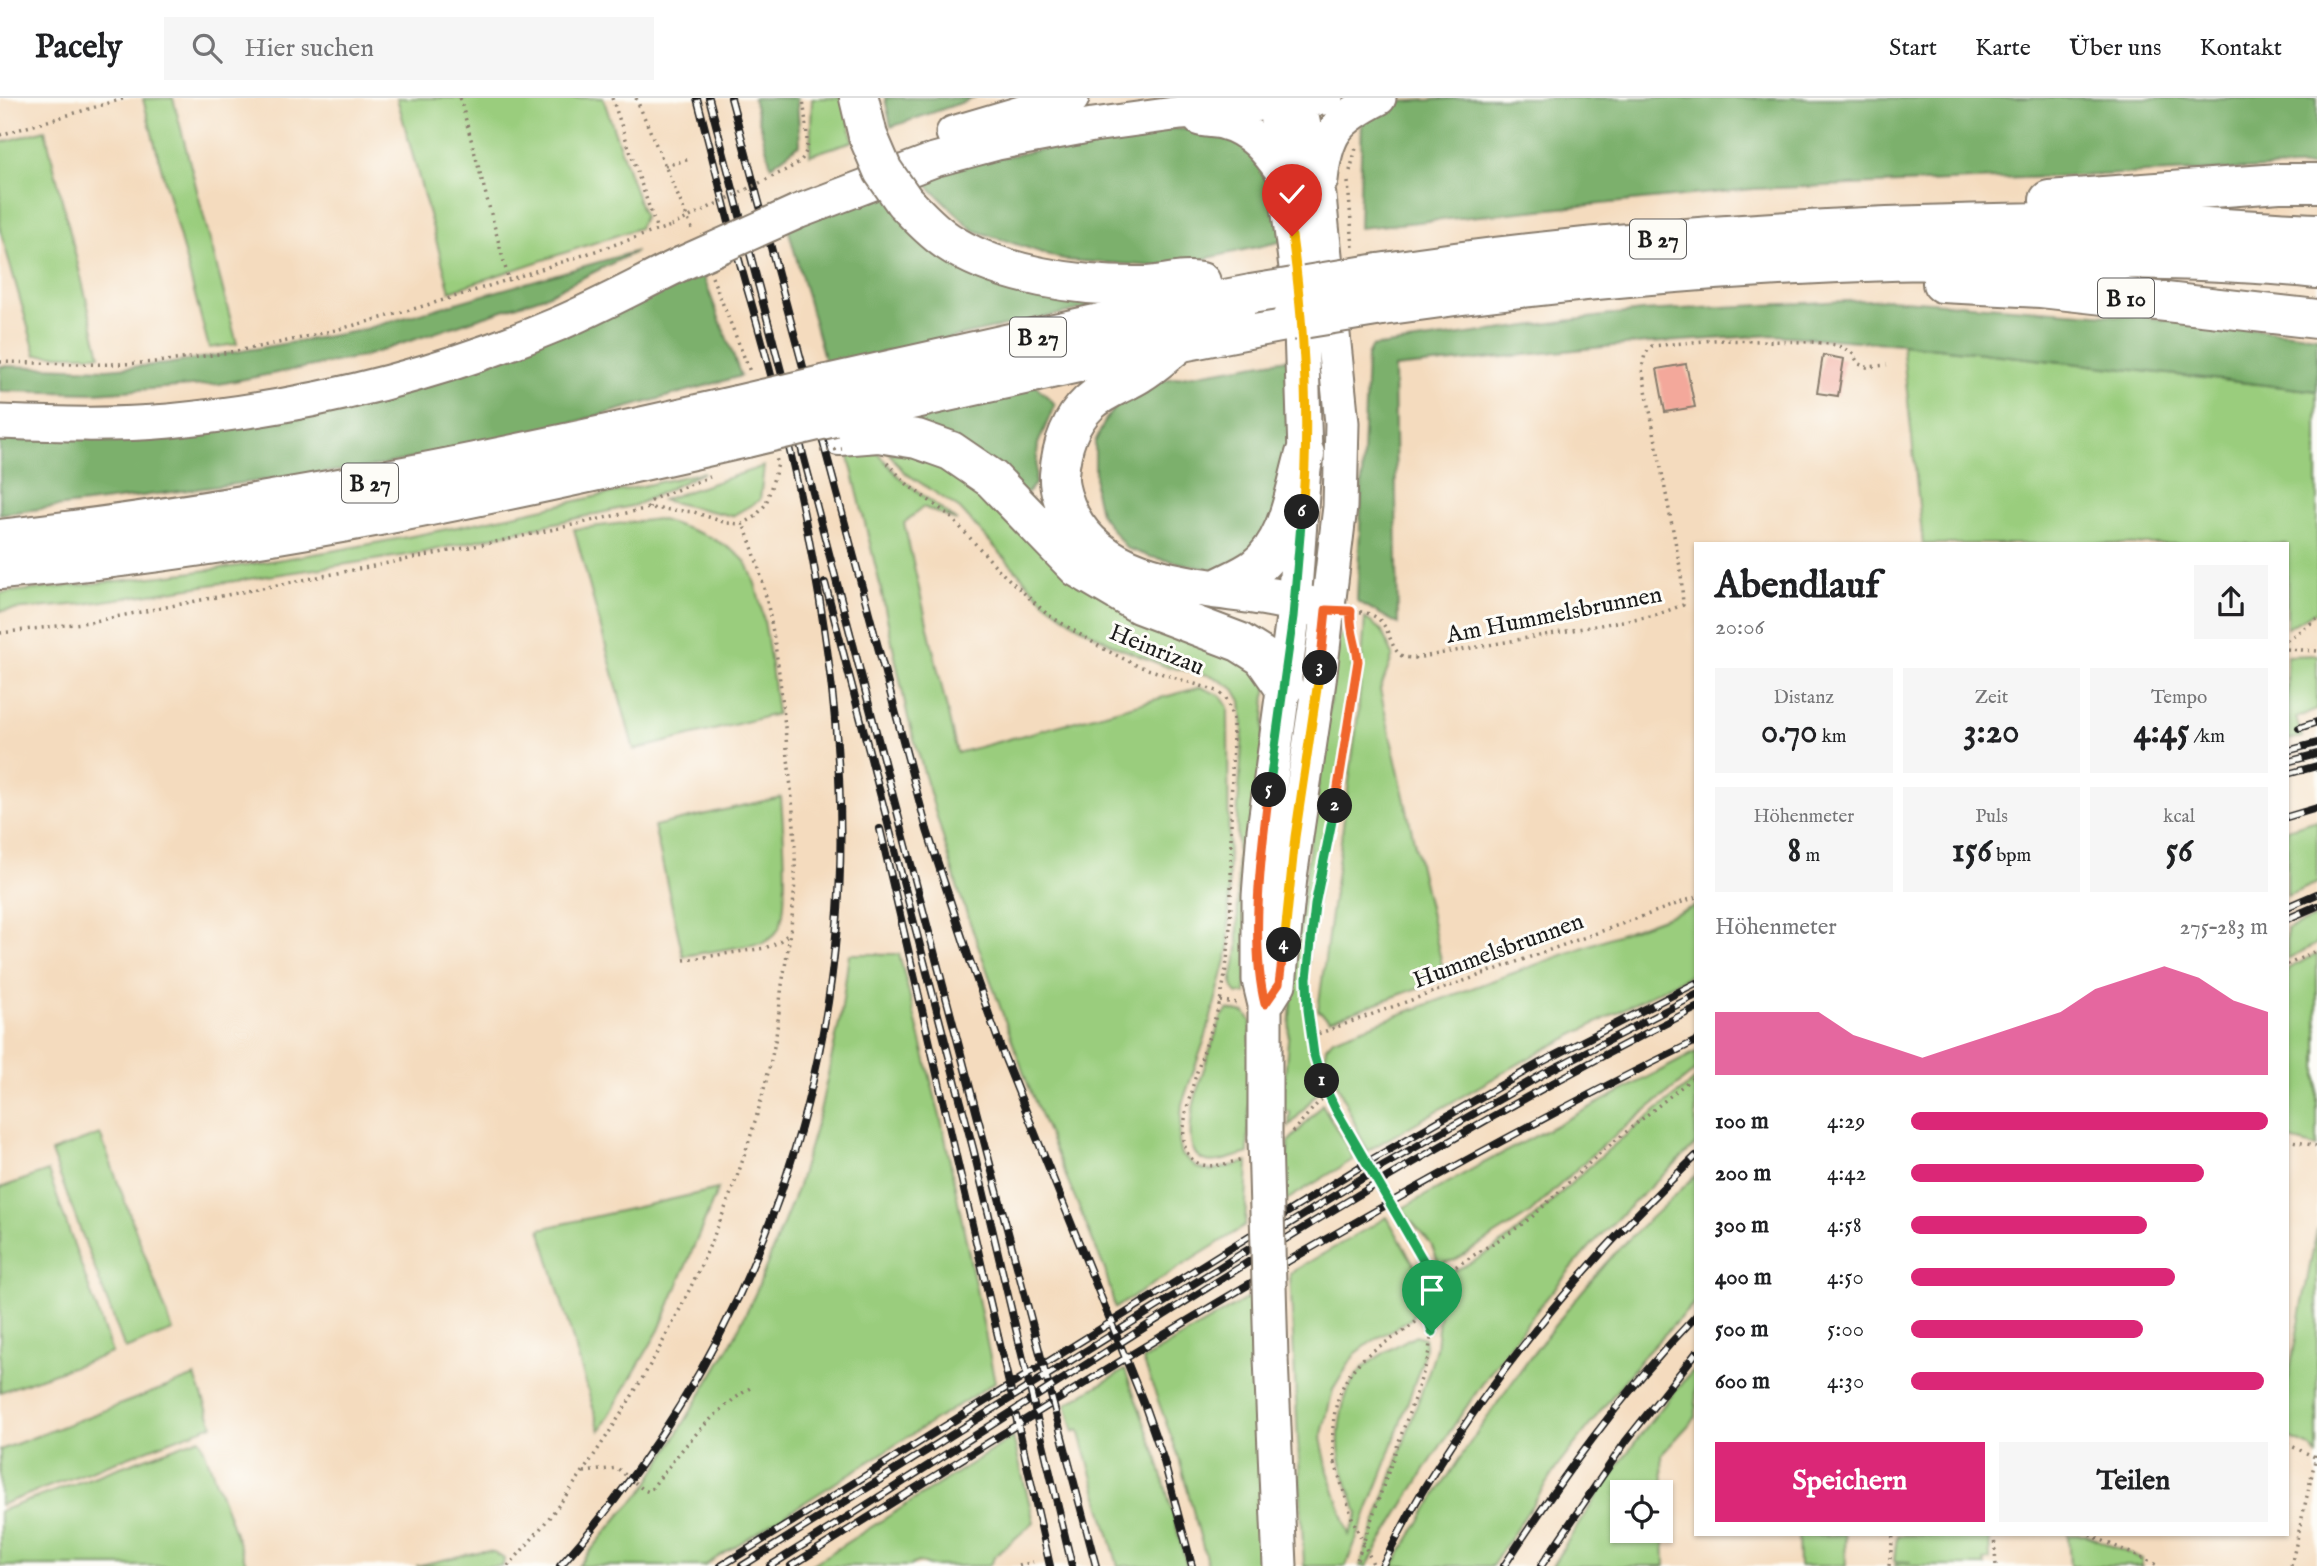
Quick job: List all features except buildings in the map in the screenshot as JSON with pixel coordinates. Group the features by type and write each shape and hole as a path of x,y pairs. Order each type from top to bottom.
{"highway":[{"name":"B 27","path":"859,98 868,136 883,170 904,201 921,220 947,241 978,258 1015,271 1100,285 1144,286 1197,281 1252,310"},
{"name":"B 27","path":"2008,223 2048,200 2279,183 2317,183"},
{"name":"B 27","path":"839,427 1182,341 1252,310 1371,276 1512,254 1647,240 1799,230 2008,223 2317,233"},
{"name":"B 27","path":"1371,276 1508,289 1656,273 1866,261 2170,260 2317,269"},
{"name":"B 10","path":"1866,261 1935,282 2041,288 2317,319"},
{"name":"B 27","path":"839,427 1100,323 1252,310"},
{"name":"B 27","path":"1182,341 1140,373 1113,386 1089,403 1074,421 1065,440 1059,481 1064,503 1074,523 1088,541 1107,558 1130,569 1158,578 1316,610"},
{"name":"B 27","path":"0,570 156,553 299,532 475,498 756,423"},
{"name":"B 27","path":"0,539 151,520 469,464 756,423 839,427 917,439 951,451 992,479 1078,568 1139,604 1239,642 1264,657 1284,687"},
{"path":"1216,589 1256,568 1275,547 1283,533 1305,454"},
{"name":"B 27","path":"1107,585 1181,603 1277,620 1316,610"}],"main road":[{"path":"0,411 78,413 171,408 246,399 298,390 398,363 475,338 550,308 791,193 916,145 1072,98"},
{"path":"791,193 997,143 1093,125 1246,107 1286,99 1334,110 1357,109 1379,98"},
{"path":"1265,1004 1279,984 1290,877 1319,681 1305,454 1300,298 1284,174 1286,99"},
{"path":"1286,99 1319,196"},
{"path":"1280,1564 1265,1138 1265,1004 1259,980 1259,896 1264,831 1284,687 1316,610 1340,507 1342,423 1319,196 1324,153 1333,133 1334,110"},
{"path":"1181,113 1204,120 1219,121 1248,133 1268,152 1284,174"},
{"path":"0,422 74,425 167,421 285,406 367,389 460,360 558,324 682,245"}],"path":[{"path":"0,135 126,98"},
{"path":"460,98 509,281"},
{"path":"0,633 90,622 480,545 649,508 694,512 726,523 743,524 755,517 766,504 778,464 756,423 747,360 682,245 612,98"},
{"path":"636,98 665,166 682,245"},
{"path":"0,362 162,362 209,355 360,326 509,281 682,245 791,193 799,162 807,145 803,98"},
{"path":"1334,110 1359,139 1348,177 1371,276"},
{"path":"665,166 690,159"},
{"name":"Am Hummelsbrunnen","path":"1316,610 1371,613 1383,624 1397,650 1404,657 1416,659 1656,615 1682,605 1681,572 1642,369 1645,354 1652,346 1714,340 1776,340 1837,345 1852,353 1859,364 1867,367 1887,365"},
{"name":"Heinrizau","path":"884,459 909,486 950,515 1003,574 1047,614 1092,643 1138,666 1217,691 1226,698 1233,719 1230,949 1220,1001 1187,1108 1184,1141 1193,1160 1209,1167"},
{"path":"649,508 650,502 658,497 715,475"},
{"path":"509,1566 584,1472 669,1332 691,1290 752,1131 774,1050 794,894 794,862 781,676 755,556 743,524"},
{"path":"1315,905 1332,827 1358,661 1356,642 1350,625 1316,610"},
{"path":"2289,638 2317,619"},
{"path":"2289,649 2317,651"},
{"name":"Hummelsbrunnen","path":"1312,1036 1694,898"},
{"path":"684,960 765,948 789,933"},
{"path":"2289,964 2317,950"},
{"path":"1308,966 1308,1010 1319,1074 1336,1110 1416,1248 1430,1278 1426,1310 1432,1332 1427,1362 1355,1566"},
{"path":"1430,1278 1455,1267 1532,1217 1600,1154 1694,1077"},
{"path":"2289,1140 2317,1146"},
{"path":"1374,1566 1352,1518 1335,1463 1331,1439 1333,1422 1339,1393 1350,1373 1373,1350 1416,1325 1426,1310"},
{"path":"584,1472 617,1468 649,1492 691,1439 727,1403 750,1388"},
{"path":"2289,1445 2317,1455 2291,1566"},
{"path":"1889,1566 1893,1536"},
{"path":"1994,1536 1996,1566"},
{"path":"2092,1536 2160,1566"},
{"path":"1019,1566 1033,1562"}],"green space":[{"path":"173,98 237,344 209,348 143,99"},
{"path":"397,98 603,98 644,217 639,228 450,291"},
{"path":"753,98 797,98 800,144 771,166"},
{"path":"812,98 845,98 853,141 810,155"},
{"path":"885,98 975,98 891,127"},
{"path":"1463,98 2317,98 2317,166 1753,189 1359,228 1362,119 1396,102"},
{"path":"1151,128 1231,131 1274,171 1284,241 1168,267 1064,260 973,230 916,174"},
{"path":"45,130 100,355 36,355 0,229 0,143"},
{"path":"879,192 1115,302 826,365 788,228"},
{"path":"637,251 545,296 365,356 219,384 95,393 0,391 0,366 107,369 167,364 358,331"},
{"path":"701,270 741,376 536,433 377,466 0,514 0,440 204,432"},
{"path":"1889,299 2151,318 2317,336 2317,391 1902,344 1772,335 1634,344 1394,368 1398,624 1357,601 1367,356 1371,347 1641,311"},
{"path":"1902,344 2317,391 2317,611 2289,627 2289,542 1923,542"},
{"path":"1293,358 1297,446 1267,547 1214,570 1151,557 1126,548 1100,513 1095,491 1095,442 1106,419 1124,395 1152,382"},
{"path":"1035,385 1055,404 1038,444 1035,484 1025,496 897,414"},
{"path":"847,449 876,451 899,477 957,521 923,507 904,523 957,753 1201,687 1221,696 1228,707 1229,949 1206,1036 1182,1104 1179,1141 1182,1155 1198,1168 1210,1171 1248,1162 1245,1226 1115,1308 1105,1270 1028,1085 958,889 908,718 880,585"},
{"path":"888,452 925,457 1239,653 1267,680 1245,994 1237,994 1232,980 1238,949 1237,823 1243,729 1241,701 1234,689 1212,676 1165,666 1117,647 1075,624 1044,601 960,509 904,472"},
{"path":"764,466 760,500 732,516 662,500"},
{"path":"704,472 636,505 420,553 84,604 0,611 0,593 189,573 339,550"},
{"path":"658,519 722,544 741,557 749,568 766,631 777,714 634,750 574,529"},
{"path":"1365,618 1381,630 1393,655 1380,690 1445,978 1330,1020 1318,1010 1358,715"},
{"path":"1343,632 1349,636 1354,655 1332,819 1308,952 1306,984 1312,1051 1322,1087 1289,1127 1290,1111 1282,1111 1296,945 1338,641"},
{"path":"2317,655 2317,710 2296,718 2302,737 2289,740 2289,656"},
{"path":"781,797 785,885 782,918 778,930 763,943 683,956 654,826"},
{"path":"2317,820 2317,883 2289,895 2289,828"},
{"path":"1694,907 1694,973 1536,1054 1367,1151 1325,1057 1326,1047 1333,1039"},
{"path":"2317,917 2317,944 2289,958 2289,928"},
{"path":"849,954 899,954 944,1132 995,1382 704,1566 578,1566 644,1490 732,1342 755,1294 797,1189 820,1111 841,1014"},
{"path":"2317,954 2317,1147 2289,1140 2289,968"},
{"path":"1228,1010 1245,1013 1251,1021 1248,1153 1211,1162 1195,1153 1191,1138 1192,1117 1203,1070 1222,1016"},
{"path":"1694,1053 1694,1072 1597,1150 1529,1214 1455,1260 1439,1264 1431,1244 1401,1209"},
{"path":"1694,1081 1694,1146 1602,1234 1557,1285 1470,1401 1367,1566 1360,1566 1436,1348 1443,1275 1466,1265 1508,1239 1612,1147"},
{"path":"1322,1104 1354,1159 1283,1202 1289,1141"},
{"path":"100,1134 173,1331 125,1349 51,1152"},
{"path":"48,1171 112,1353 0,1392 0,1188"},
{"path":"1694,1177 1694,1303 1643,1357 1557,1467 1492,1566 1393,1566 1441,1487 1518,1374 1604,1265"},
{"path":"718,1189 659,1330 600,1431 540,1229"},
{"path":"1387,1217 1416,1268 1421,1283 1420,1301 1412,1318 1355,1354 1333,1390 1321,1438 1328,1471 1349,1535 1358,1514 1340,1457 1340,1421 1346,1396 1365,1366 1416,1335 1424,1338 1422,1362 1346,1566 1304,1566 1290,1273"},
{"path":"2317,1229 2317,1455 2310,1447 2289,1438 2289,1375"},
{"path":"1251,1296 1264,1566 1208,1566 1178,1455 1143,1360"},
{"path":"1694,1369 1694,1419 1662,1454 1663,1480 1610,1480 1610,1543 1664,1543 1665,1566 1552,1566 1585,1514 1619,1464"},
{"path":"1125,1370 1158,1460 1187,1566 1118,1566 1079,1430 1074,1432 1066,1404"},
{"path":"195,1376 213,1425 0,1505 0,1450"},
{"path":"1013,1437 1034,1522 995,1556 989,1566 929,1566 918,1562 909,1566 810,1566"},
{"path":"200,1438 247,1566 0,1566 0,1511"},
{"path":"1798,1536 1845,1536 1846,1566 1799,1566"},
{"path":"1897,1536 1989,1536 1990,1560 1984,1561 1985,1566 1895,1566 1896,1562 1911,1562 1894,1561"},
{"path":"2068,1536 2088,1536 2142,1559 2142,1566 2070,1566"},
{"path":"482,1551 494,1552 504,1559 503,1566 416,1566"}],"railway":[{"path":"560,1566 629,1482 688,1392 738,1298 778,1200 809,1098 829,993 839,886 839,777 835,717 809,537 767,360 697,98"},
{"path":"709,98 1096,1566"},
{"path":"731,98 927,830 1003,1054 1144,1404 1163,1458 1192,1566"},
{"path":"825,583 974,1152 1072,1566"},
{"path":"2299,728 2317,722"},
{"path":"2289,750 2317,743"},
{"path":"2289,761 2317,754"},
{"path":"2289,773 2317,766"},
{"path":"2289,816 2317,808"},
{"path":"880,829 1011,1392"},
{"path":"2289,906 2317,894"},
{"path":"2289,918 2317,906"},
{"path":"721,1566 1371,1160 1540,1063 1694,984"},
{"path":"742,1566 1377,1169 1545,1073 1694,996"},
{"path":"770,1566 1341,1205 1576,1070 1694,1009"},
{"path":"791,1566 1124,1359 1350,1226 1579,1100 1694,1042"},
{"path":"1382,1566 1431,1477 1459,1433 1521,1348 1587,1268 1694,1158"},
{"path":"1504,1566 1594,1436 1643,1375 1694,1318"},
{"path":"1541,1566 1626,1441 1694,1356"},
{"path":"1016,1416 1050,1566"}],"route":[{"path":"1292,236 1300,298 1305,454 1303,502 1293,617 1264,831 1259,896 1259,980 1265,1004 1279,984 1295,837 1319,681 1326,610 1351,611 1350,625 1356,642 1358,661 1332,827 1315,905 1307,978 1308,1010 1314,1055 1327,1093 1424,1262 1430,1278 1426,1310 1432,1332"}]}
